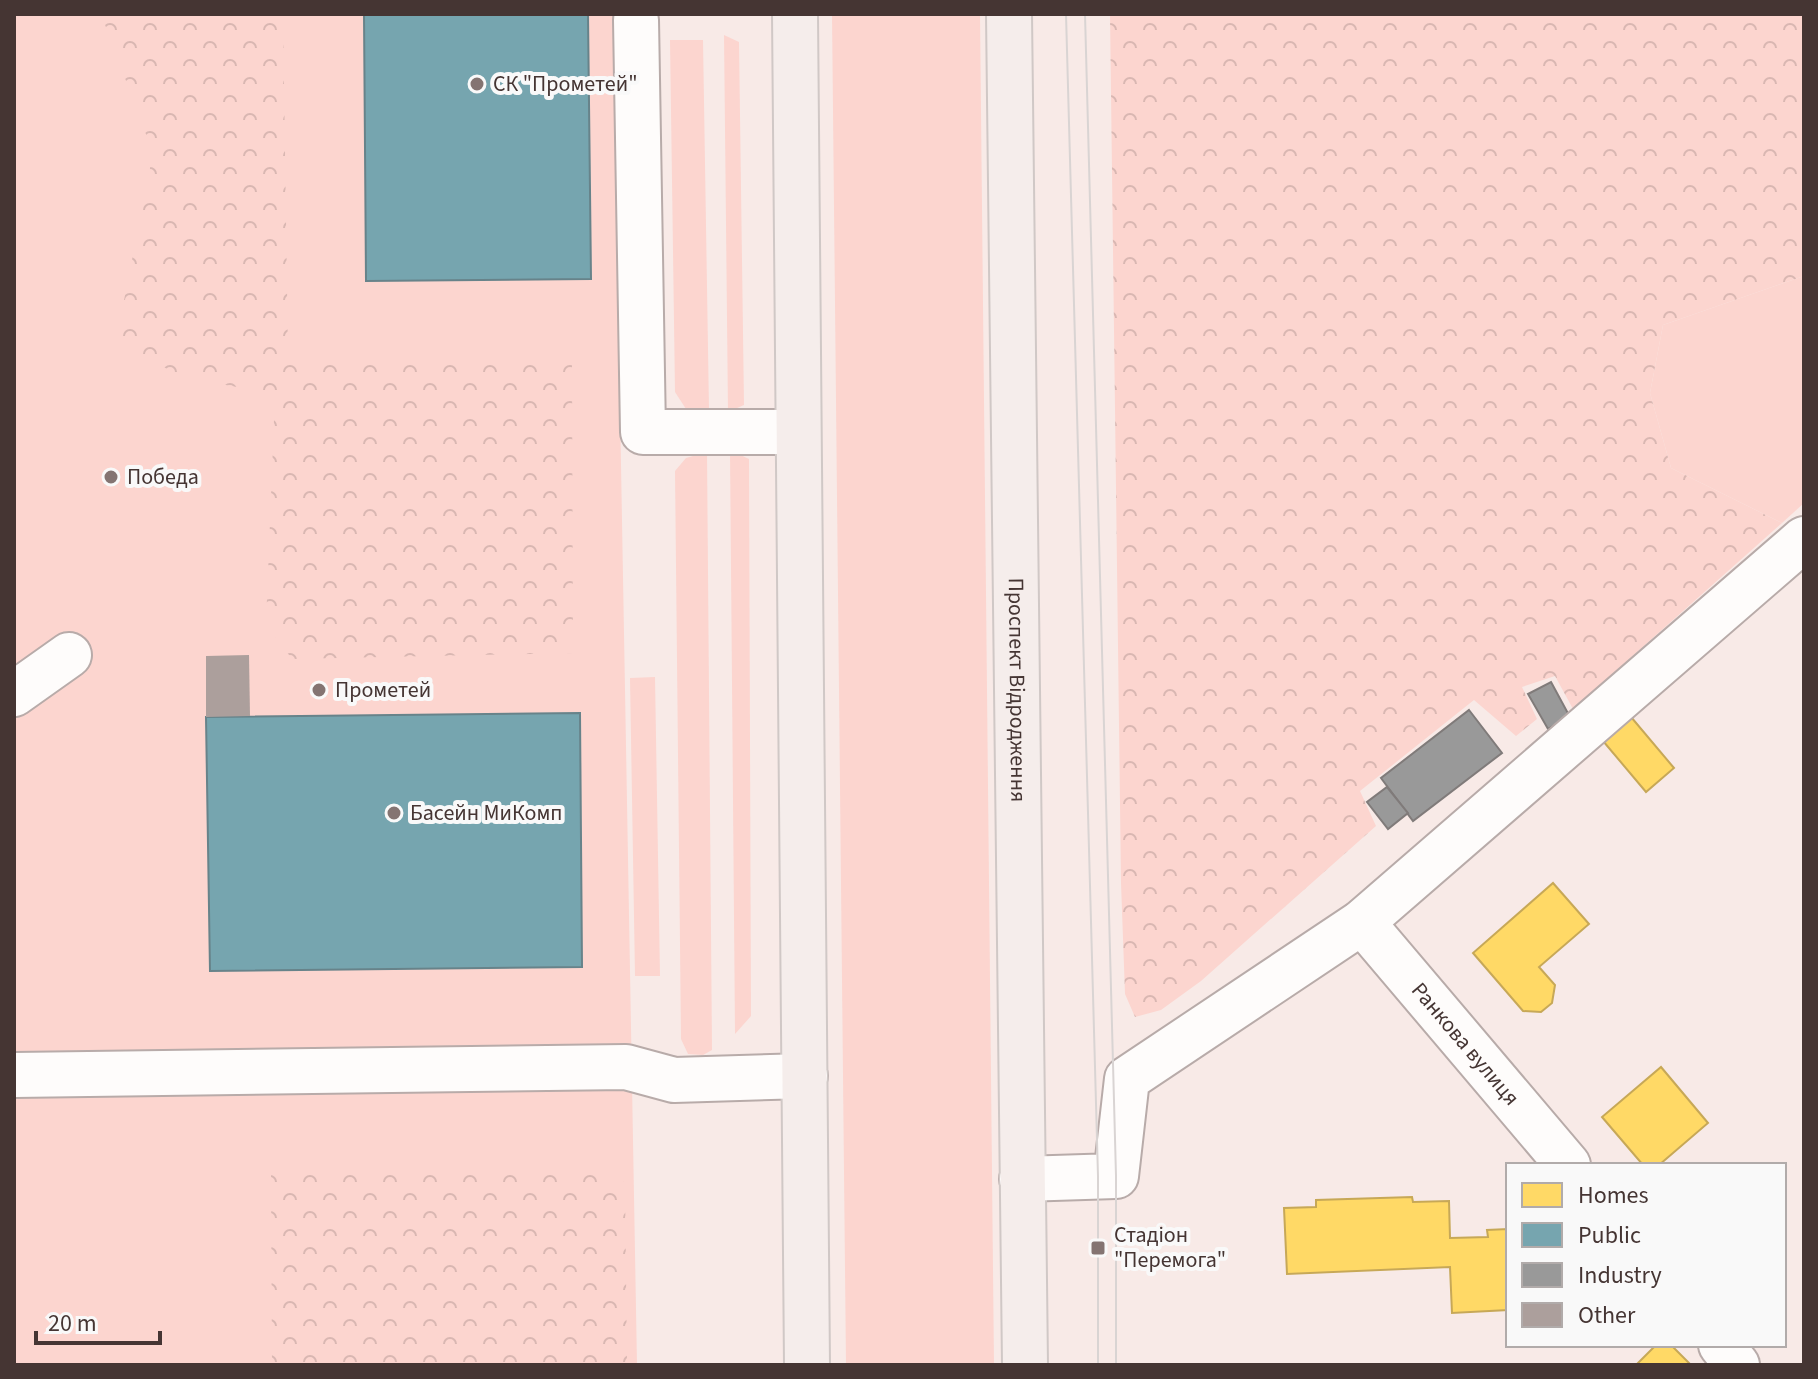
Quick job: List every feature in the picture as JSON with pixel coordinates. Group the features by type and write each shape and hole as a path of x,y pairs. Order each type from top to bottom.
{"main road":[{"path":"795,14 807,1365"},
{"name":"Проспект Відродження","path":"1009,14 1025,1365"}],"street":[{"path":"636,20 643,432 798,432"},
{"path":"1022,1179 1116,1176 1127,1079 1362,922 1804,539"},
{"path":"14,694 69,655"},
{"name":"Ранкова вулиця","path":"1362,922 1566,1163"},
{"path":"14,1075 626,1067 674,1080 805,1076"},
{"path":"1723,1347 1737,1365"}],"green space":[{"name":"Прометей","path":"14,14 613,14 637,1365 14,1365"},
{"path":"101,14 283,14 288,356 572,362 573,653 292,659 266,624 275,394 182,377 116,341 153,153"},
{"path":"832,14 980,14 994,1365 846,1365"},
{"path":"1110,14 1804,14 1804,276 1663,325 1650,393 1671,468 1782,523 1573,709 1555,676 1522,687 1537,719 1516,736 1474,700 1360,791 1376,826 1201,981 1161,1010 1135,1017 1125,994 1121,883"},
{"path":"724,35 739,42 744,405 728,412"},
{"path":"670,40 703,40 709,410 686,409 675,392"},
{"path":"1804,276 1804,503 1782,523 1671,468 1650,393 1663,325"},
{"path":"730,450 749,459 751,1016 735,1034"},
{"path":"707,452 712,1050 703,1055 688,1054 681,1039 675,471 686,458"},
{"path":"655,677 660,976 635,976 630,678"},
{"path":"603,1169 625,1183 627,1365 272,1365 271,1172"}],"building: Homes":[{"path":"1626,711 1674,768 1646,792 1598,735"},
{"path":"1553,883 1589,924 1539,967 1555,985 1552,1003 1541,1012 1523,1011 1473,953"},
{"path":"1661,1067 1708,1123 1661,1163 1641,1163 1602,1117"},
{"path":"1412,1197 1413,1202 1449,1201 1450,1238 1488,1237 1487,1230 1506,1229 1506,1310 1452,1313 1450,1267 1287,1274 1284,1208 1316,1207 1316,1200"},
{"path":"1654,1347 1673,1347 1691,1365 1636,1365"}],"building: Public":[{"name":"СК \"Прометей\"","path":"364,14 588,14 591,279 366,281"},
{"name":"Басейн МиКомп","path":"580,713 582,967 210,971 206,717"}],"building: Industry":[{"path":"1551,682 1570,717 1548,729 1528,694"},
{"path":"1469,710 1502,753 1413,821 1381,778"},
{"path":"1387,787 1408,813 1388,829 1367,802"}],"building: Other":[{"path":"249,655 250,716 206,717 206,656"}],"tram line":[{"path":"1066,14 1098,1176 1098,1365"},
{"path":"1085,14 1116,1176 1116,1365"}],"place":[{"name":"СК \"Прометей\"","path":"477,84"},
{"name":"Победа","path":"111,477"},
{"name":"Прометей","path":"319,690"},
{"name":"Басейн МиКомп","path":"394,813"},
{"name":"Стадіон \"Перемога\"","path":"1098,1248"}]}
